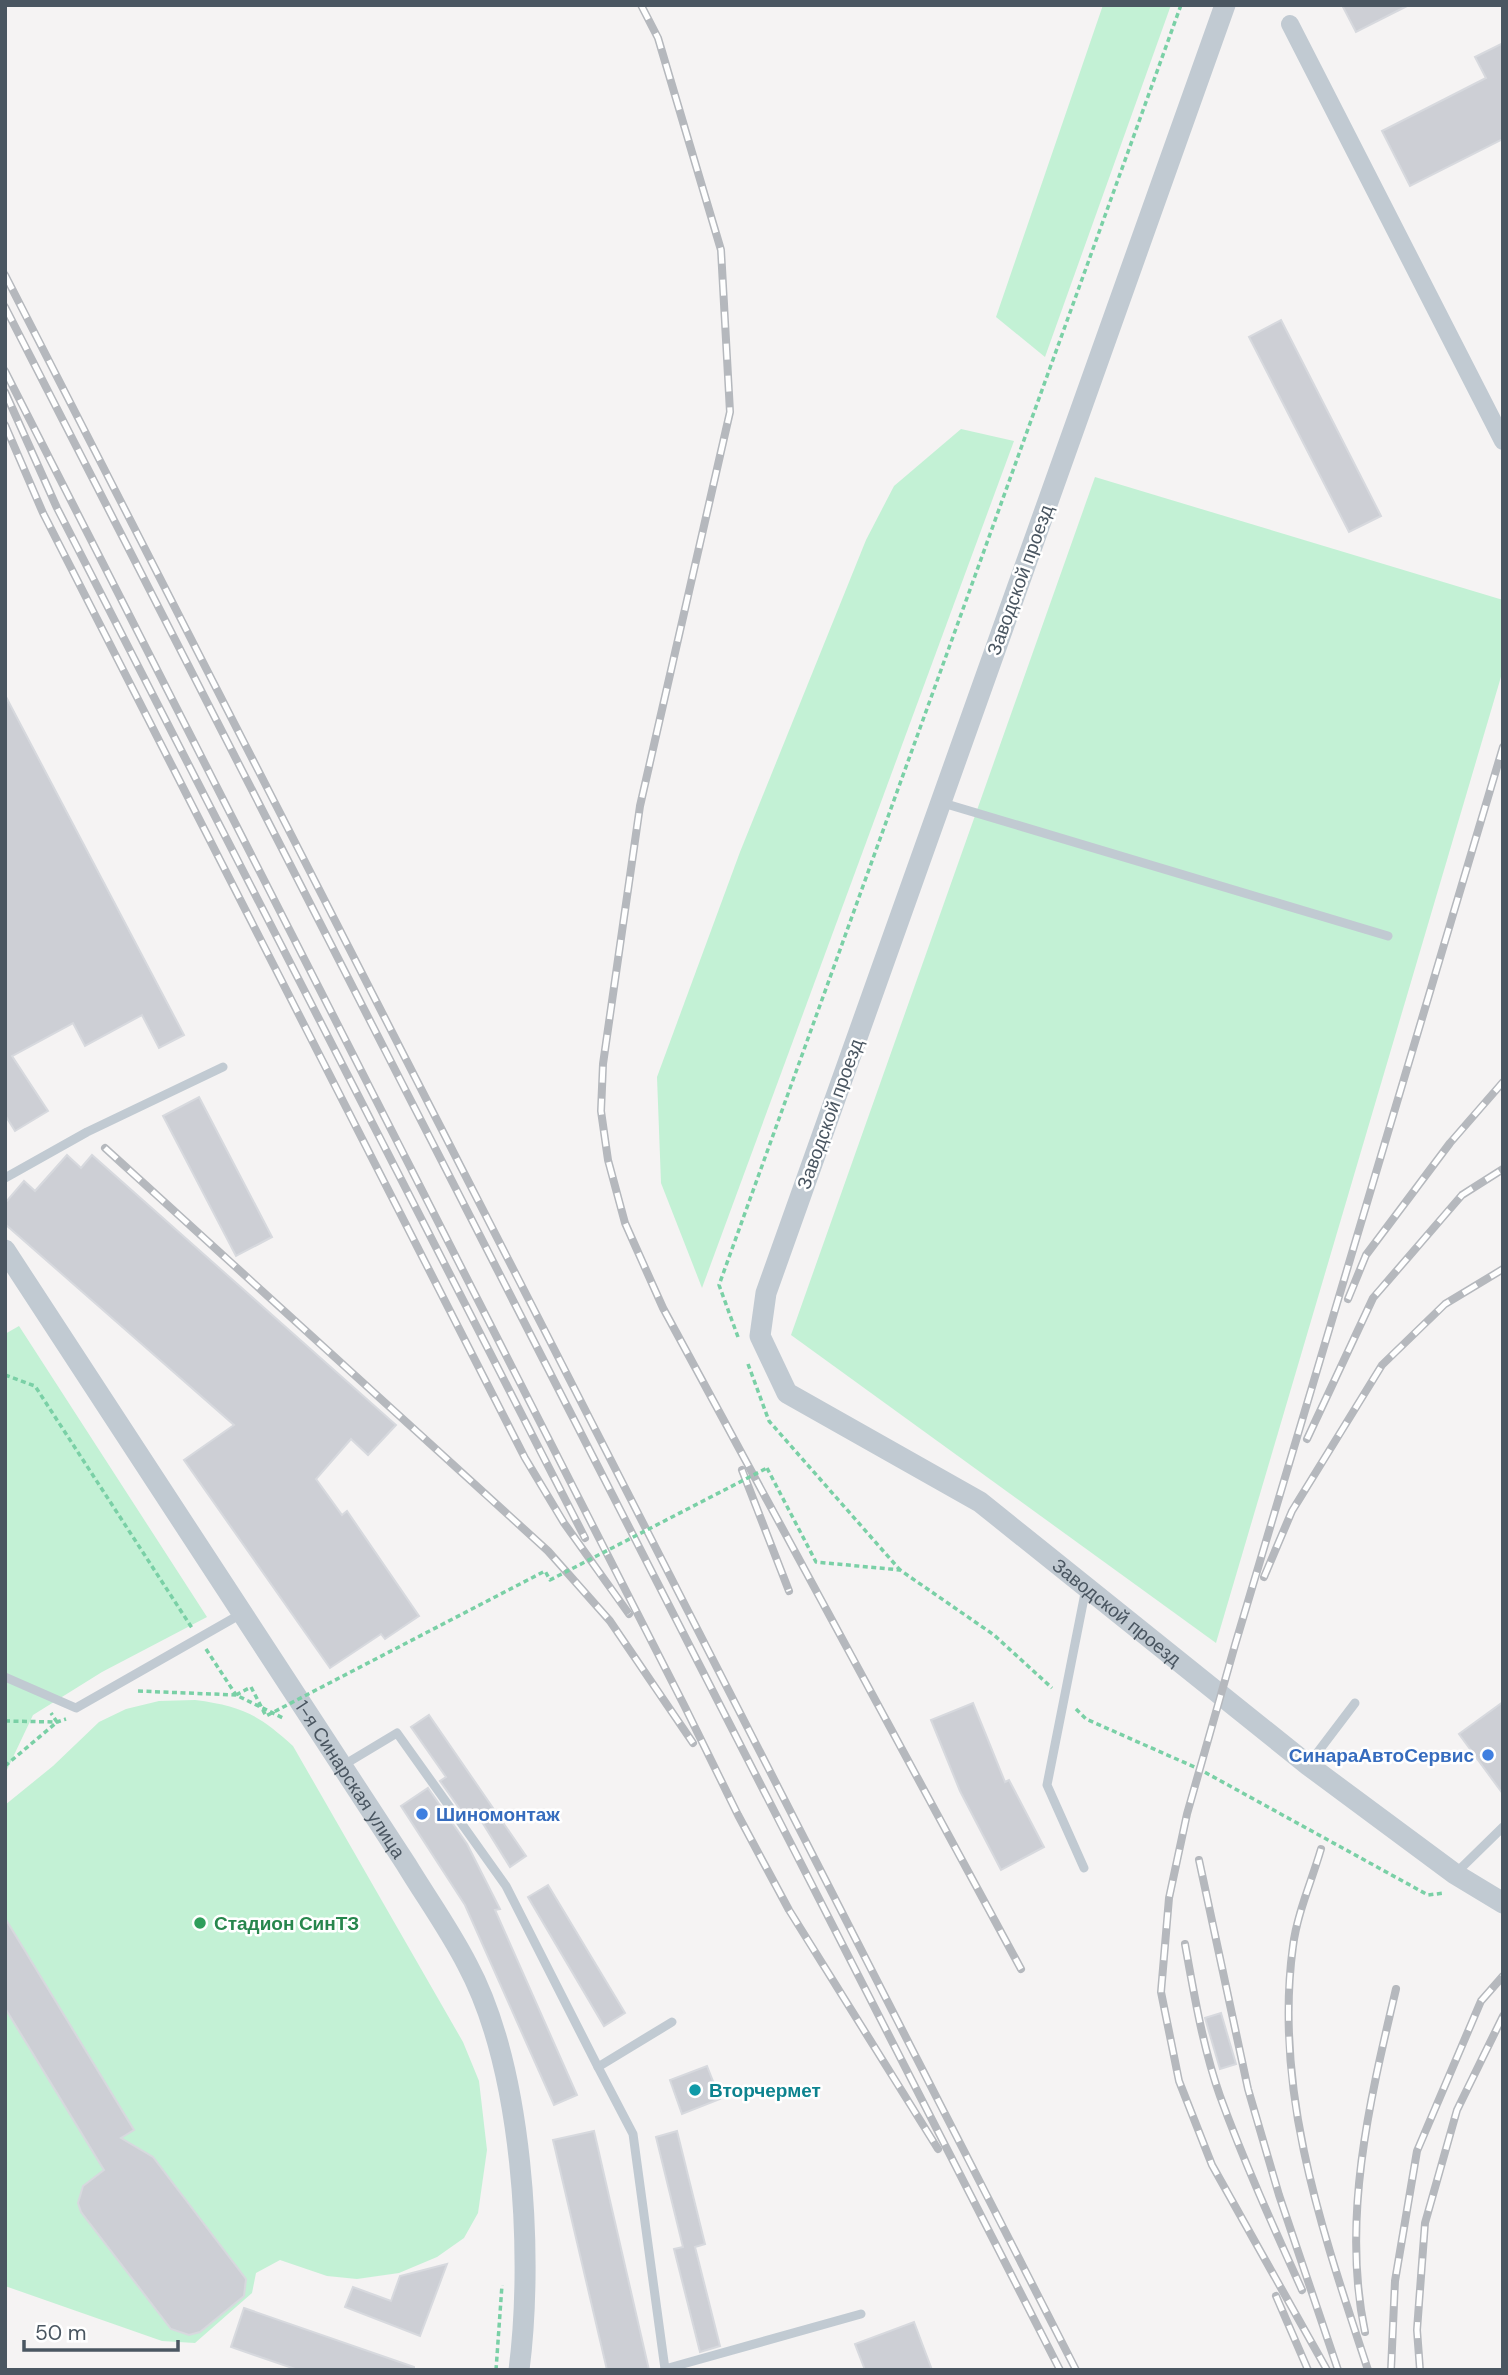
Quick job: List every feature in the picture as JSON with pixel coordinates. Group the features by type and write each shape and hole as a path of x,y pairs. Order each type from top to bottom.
{"street":[{"name":"Заводской проезд","path":"1225,5 766,1293 760,1336 788,1394 980,1502 1308,1765 1455,1874 1503,1903"},
{"path":"1290,24 1503,441"},
{"name":"1-я Синарская улица","path":"5,1250 342,1766 468,1965 494,2032 511,2101 520,2187 525,2276 519,2370"}],"lane":[{"path":"941,802 1388,936"},
{"path":"5,1178 87,1132 223,1067"},
{"path":"1084,1868 1047,1785 1066,1700 1086,1586"},
{"path":"5,1677 76,1708 242,1613"},
{"path":"1308,1765 1355,1703"},
{"path":"342,1766 397,1733 506,1886 633,2134 665,2369 862,2314"},
{"path":"1455,1874 1503,1828"},
{"path":"598,2067 672,2022"}],"path":[{"path":"5,1375 35,1386 236,1695"},
{"path":"236,1695 251,1687 266,1716 545,1571 550,1580 767,1468 816,1562 900,1570 994,1635 1086,1719 1199,1769 1428,1895 1476,1887"},
{"path":"135,1691 236,1695 289,1721"},
{"path":"5,1766 57,1722 70,1717"},
{"path":"5,1721 57,1722"},
{"path":"496,2370 503,2272"}],"green space":[{"path":"1103,5 1171,5 1045,357 996,317"},
{"path":"961,429 1014,441 702,1288 661,1183 657,1077 740,852 866,540 894,486"},
{"path":"1095,477 1503,600 1503,670 1216,1643 791,1335"},
{"path":"19,1326 207,1617 102,1672 33,1715 5,1774 5,1334"},
{"name":"Стадион СинТЗ","path":"195,1700 225,1705 249,1714 293,1746 463,2042 479,2081 487,2150 478,2213 464,2238 437,2257 399,2273 357,2279 327,2276 280,2260 256,2273 252,2293 195,2343 162,2341 5,2286 5,1805 53,1766 99,1722 126,1709 159,1701"}],"building":[{"path":"1342,5 1409,5 1356,32"},
{"path":"1503,43 1503,139 1410,186 1382,131 1486,78 1475,57"},
{"path":"1281,320 1381,516 1349,532 1249,337"},
{"path":"5,695 184,1035 159,1048 142,1015 85,1046 73,1023 12,1056 48,1111 15,1131 5,1115"},
{"path":"199,1097 272,1237 236,1256 163,1116"},
{"path":"67,1155 81,1168 92,1155 396,1425 368,1455 351,1439 316,1479 342,1515 347,1511 419,1616 385,1639 381,1634 330,1668 184,1460 234,1425 5,1224 5,1203 24,1181 35,1191"},
{"name":"СинараАвтоСервис","path":"1503,1702 1503,1794 1459,1734"},
{"path":"973,1703 1005,1782 1009,1780 1044,1847 1001,1870 960,1791 931,1720"},
{"path":"429,1715 526,1856 510,1867 477,1814 467,1819 440,1781 446,1777 411,1727"},
{"path":"428,1788 467,1844 500,1909 495,1910 577,2095 554,2105 465,1905 401,1806"},
{"path":"548,1885 625,2013 604,2026 528,1897"},
{"path":"5,1918 134,2130 121,2138 153,2157 246,2279 244,2296 200,2332 189,2335 171,2329 81,2212 78,2203 83,2186 104,2170 5,2008"},
{"path":"1221,2013 1236,2064 1220,2069 1205,2018"},
{"name":"Вторчермет","path":"707,2066 720,2099 682,2114 670,2080"},
{"path":"594,2131 649,2370 607,2370 553,2140"},
{"path":"677,2131 705,2244 695,2247 720,2346 700,2352 674,2249 683,2247 656,2137"},
{"path":"447,2264 420,2336 345,2307 353,2287 391,2301 400,2276"},
{"path":"244,2308 414,2367 414,2370 298,2370 231,2347"},
{"path":"914,2322 932,2370 865,2370 855,2344"}],"railway":[{"path":"641,5 658,38 721,250 730,412 640,806 603,1064 601,1111 608,1160 625,1223 663,1308 1021,1969"},
{"path":"5,275 1076,2370"},
{"path":"5,307 1060,2370"},
{"path":"5,371 738,1815 789,1910 938,2149"},
{"path":"5,392 57,508 585,1538"},
{"path":"5,425 43,513 525,1458 564,1523 629,1614"},
{"path":"1327,2370 1212,2165 1179,2081 1161,1992 1169,1898 1187,1814 1235,1645 1503,747"},
{"path":"1348,1299 1366,1255 1450,1143 1503,1082"},
{"path":"105,1148 548,1551 610,1621 693,1743"},
{"path":"1307,1439 1373,1298 1462,1195 1503,1169"},
{"path":"1264,1577 1292,1511 1382,1365 1445,1304 1503,1269"},
{"path":"742,1470 789,1591"},
{"path":"1321,1849 1301,1909 1293,1946 1289,2001 1290,2055 1296,2108 1319,2214 1368,2370"},
{"path":"1199,1860 1248,2089 1279,2195 1338,2370"},
{"path":"1185,1944 1204,2040 1220,2096 1302,2290"},
{"path":"1391,2370 1395,2281 1417,2151 1481,2001 1503,1976"},
{"path":"1365,2332 1358,2289 1357,2203 1368,2116 1396,1989"},
{"path":"1420,2370 1417,2330 1425,2223 1457,2110 1503,2016"},
{"path":"1276,2296 1308,2370"}],"place":[{"name":"СинараАвтоСервис","path":"1488,1755"},
{"name":"Шиномонтаж","path":"422,1814"},
{"name":"Стадион СинТЗ","path":"200,1923"},
{"name":"Вторчермет","path":"695,2090"}]}
